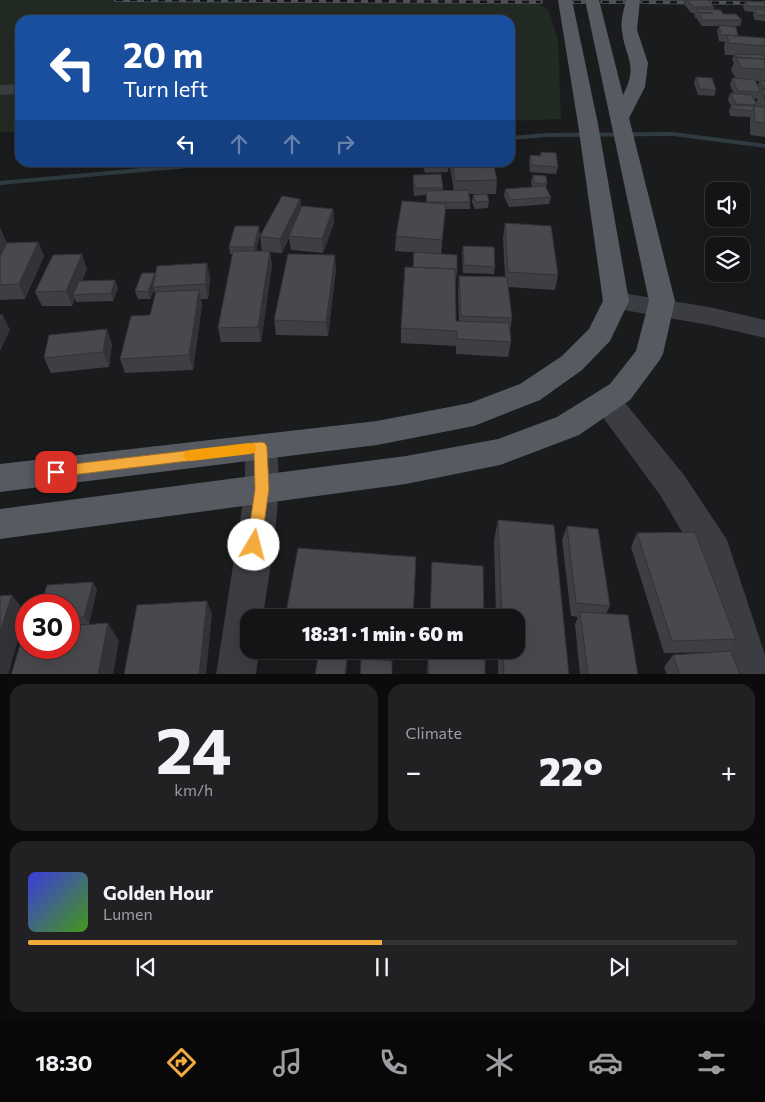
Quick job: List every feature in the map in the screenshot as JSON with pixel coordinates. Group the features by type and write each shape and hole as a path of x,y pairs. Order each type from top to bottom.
{"main road":[{"path":"0,524 406,470 500,452 568,426 620,392 649,354 662,301 592,0"},
{"path":"622,126 636,87 640,63 629,30 633,0"},
{"path":"0,478 377,433 464,416 530,392 572,363 600,334 616,301 574,40 562,5"}],"street":[{"path":"0,90 15,89"},
{"path":"616,301 661,307 765,329"},
{"path":"606,401 672,485 714,552 751,674"},
{"path":"236,674 262,489 261,447"}],"shaded area":[{"path":"0,0 535,0 549,11 558,39 561,119 515,121 515,15 15,15 15,132 0,132"}],"building":[{"path":"687,0 708,0 714,7 693,7"},
{"path":"745,1 765,2 765,7 747,6"},
{"path":"696,9 721,10 723,14 736,14 742,20 703,20 699,13 713,13 697,12"},
{"path":"755,9 765,10 765,15 757,15"},
{"path":"719,25 736,27 738,36 721,35"},
{"path":"727,35 765,38 765,46 729,43"},
{"path":"734,54 764,55 765,59 737,58"},
{"path":"736,57 765,59 765,69 741,68"},
{"path":"696,77 712,78 716,90 700,89"},
{"path":"732,78 755,80 760,92 738,91"},
{"path":"760,80 765,81 765,90 764,90"},
{"path":"761,89 765,90 765,100"},
{"path":"730,93 752,95 757,105 736,104"},
{"path":"731,105 754,106 752,111 733,109"},
{"path":"754,106 765,107 765,123 755,122"},
{"path":"541,152 556,153 558,167 531,165 530,155 541,156"},
{"path":"453,167 494,167 497,180 455,181"},
{"path":"441,174 443,188 415,188 413,175"},
{"path":"533,175 546,176 547,184 534,183"},
{"path":"545,186 551,197 510,200 505,189"},
{"path":"468,190 470,202 427,202 426,191"},
{"path":"487,194 489,201 476,202 473,195"},
{"path":"282,196 300,199 280,239 260,236"},
{"path":"402,201 446,204 442,240 396,236"},
{"path":"302,206 333,209 322,239 289,236"},
{"path":"505,223 551,226 558,275 508,272"},
{"path":"235,226 259,226 254,247 229,247"},
{"path":"38,242 19,284 0,285 0,257 7,243"},
{"path":"463,246 494,247 495,267 464,265"},
{"path":"233,251 270,251 258,327 218,328"},
{"path":"414,252 457,255 457,272 455,272 455,269 413,267"},
{"path":"82,254 66,291 35,292 53,255"},
{"path":"288,254 335,255 326,322 274,320"},
{"path":"207,263 205,284 153,287 157,266"},
{"path":"405,267 455,269 456,321 509,323 511,342 457,339 457,331 401,328"},
{"path":"142,273 155,273 148,292 135,291"},
{"path":"459,276 507,277 512,318 461,316"},
{"path":"115,280 111,293 73,295 79,281"},
{"path":"199,290 189,355 120,359 131,316 150,315 156,292"},
{"path":"107,329 103,352 44,358 49,335"},
{"path":"498,520 554,525 569,674 504,674 503,659 525,659 525,609 502,609"},
{"path":"567,526 598,529 610,606 576,603"},
{"path":"695,532 736,639 672,641 637,533"},
{"path":"298,548 416,557 413,609 287,609"},
{"path":"432,562 483,566 484,609 430,609"},
{"path":"93,582 84,617 80,617 80,594 44,594 47,585"},
{"path":"12,595 0,632 0,596"},
{"path":"207,601 199,674 124,674 137,605"},
{"path":"580,612 628,615 638,674 588,674"},
{"path":"108,623 98,674 11,674 16,659 80,659 80,625"},
{"path":"731,651 740,674 680,674 673,655"},
{"path":"318,659 347,659 345,674 315,674"},
{"path":"361,659 392,661 392,674 360,674"},
{"path":"429,659 485,659 485,674 428,674"}],"waterway":[{"path":"515,138 548,135 673,134 765,146"},
{"path":"0,183 177,167"}],"railway":[{"path":"116,0 541,2"},
{"path":"574,2 584,2"},
{"path":"602,2 624,2"},
{"path":"642,2 765,3"}],"slow traffic":[{"path":"190,456 250,448"}],"route":[{"path":"56,472 261,447 262,489 254,545"}]}
